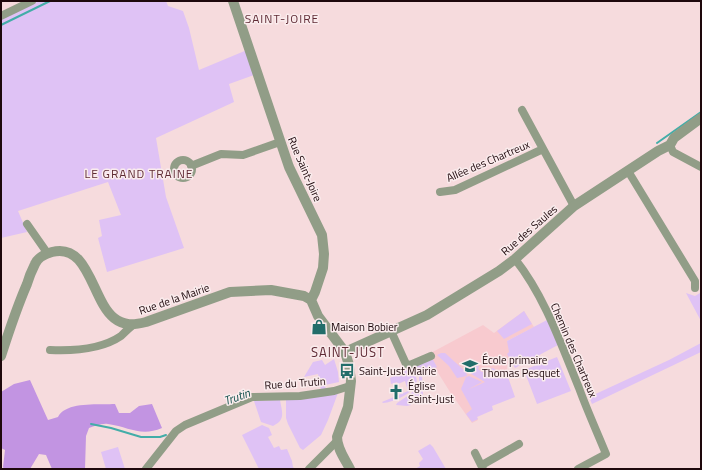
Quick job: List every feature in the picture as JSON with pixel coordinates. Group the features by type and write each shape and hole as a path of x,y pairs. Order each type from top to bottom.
{"street":[{"path":"1,16 32,1"},
{"name":"Rue Saint-Joire","path":"233,1 280,142 300,191 322,235 324,254 322,268 316,292 311,300"},
{"path":"522,110 574,206"},
{"name":"Rue des Saules","path":"345,352 427,315 499,271 574,206 658,151 670,145 674,138 701,118"},
{"path":"191,166 221,154 243,155 280,142"},
{"path":"670,145 673,152 701,167"},
{"name":"Allée des Chartreux","path":"440,192 455,190 543,149"},
{"path":"628,171 695,281 695,288"},
{"path":"27,224 48,254"},
{"path":"1,356 4,337 35,262 42,255 53,251 64,251 74,255 82,263 104,307 112,317 121,323 133,325"},
{"name":"Chemin des Chartreux","path":"514,259 534,286 560,339 606,454 578,469"},
{"name":"Rue de la Mairie","path":"50,350 68,351 97,347 120,336 133,325 146,322 230,292 271,290 304,296 311,300"},
{"path":"311,300 318,316 345,352 349,365 350,386 348,412 337,437 337,441 350,469"},
{"path":"390,331 406,364 410,365 431,356"},
{"name":"Rue du Trutin","path":"146,469 176,431 185,425 252,397 300,396 334,391 350,386"},
{"path":"309,469 337,441"},
{"path":"474,453 483,467 519,444"}],"shaded area":[{"path":"39,1 166,1 168,6 183,11 189,28 199,70 247,50 254,75 229,84 234,102 156,138 166,197 184,248 107,272 98,238 102,236 99,220 121,215 108,182 18,211 27,232 1,238 1,19"},
{"path":"701,290 701,321 686,293 695,296 700,293"},
{"name":"École primaire Thomas Pesquet","path":"524,311 534,327 507,341 509,345 510,361 507,365 507,374 467,391 478,420 472,423 450,392 427,355 483,325 494,333"},
{"path":"524,311 532,324 504,339 497,331"},
{"path":"547,320 558,345 515,368 507,354 509,352 507,341"},
{"path":"701,343 701,352 592,404 589,397 669,360"},
{"path":"445,353 466,372 467,376 457,378 449,366 437,355"},
{"path":"557,357 571,391 537,404 524,370"},
{"path":"432,358 437,367 422,374 423,395 411,402 411,405 396,405 419,386 419,376 414,368 415,365"},
{"path":"334,359 339,382 325,385 326,389 321,390 318,374 304,377 313,362 322,360 325,365"},
{"path":"479,366 478,369 482,372 493,368 496,370 495,376 498,378 507,374 515,397 492,406 493,410 477,417 478,419 472,422 466,414 472,409 461,389 466,377 469,376 482,382 467,390 485,382 468,372 469,369"},
{"path":"408,369 412,371 417,380 412,390 394,401 383,403 382,402 408,391 405,381 398,384 397,382 391,384 390,378"},
{"path":"30,380 48,420 58,417 68,408 75,406 115,404 119,413 130,413 139,406 152,404 162,428 148,432 106,424 89,428 86,436 85,469 52,469 46,455 39,454 30,469 4,469 5,450 1,448 1,392 14,384"},
{"path":"338,393 321,435 303,450 300,448 288,424 286,418 286,400 312,398"},
{"path":"280,400 282,415 280,421 273,426 261,422 254,401"},
{"path":"262,425 269,428 272,435 268,437 274,448 279,446 281,450 287,449 295,469 259,469 242,435"},
{"path":"430,444 446,469 415,469 420,466 419,463 423,459 418,451"},
{"path":"118,447 125,469 106,469 101,452"}],"waterway":[{"path":"1,25 50,1"},
{"path":"657,143 701,112"},
{"name":"Trutin","path":"91,424 141,437 160,437 166,435"}],"place":[{"name":"Maison Bobier","path":"319,327"},
{"name":"École primaire Thomas Pesquet","path":"470,366"},
{"name":"Saint-Just Mairie","path":"347,371"},
{"name":"Église Saint-Just","path":"396,392"}],"district":[{"name":"SAINT-JOIRE","path":"282,19"},
{"name":"LE GRAND TRAINE","path":"139,174"},
{"name":"SAINT-JUST","path":"348,352"}]}
